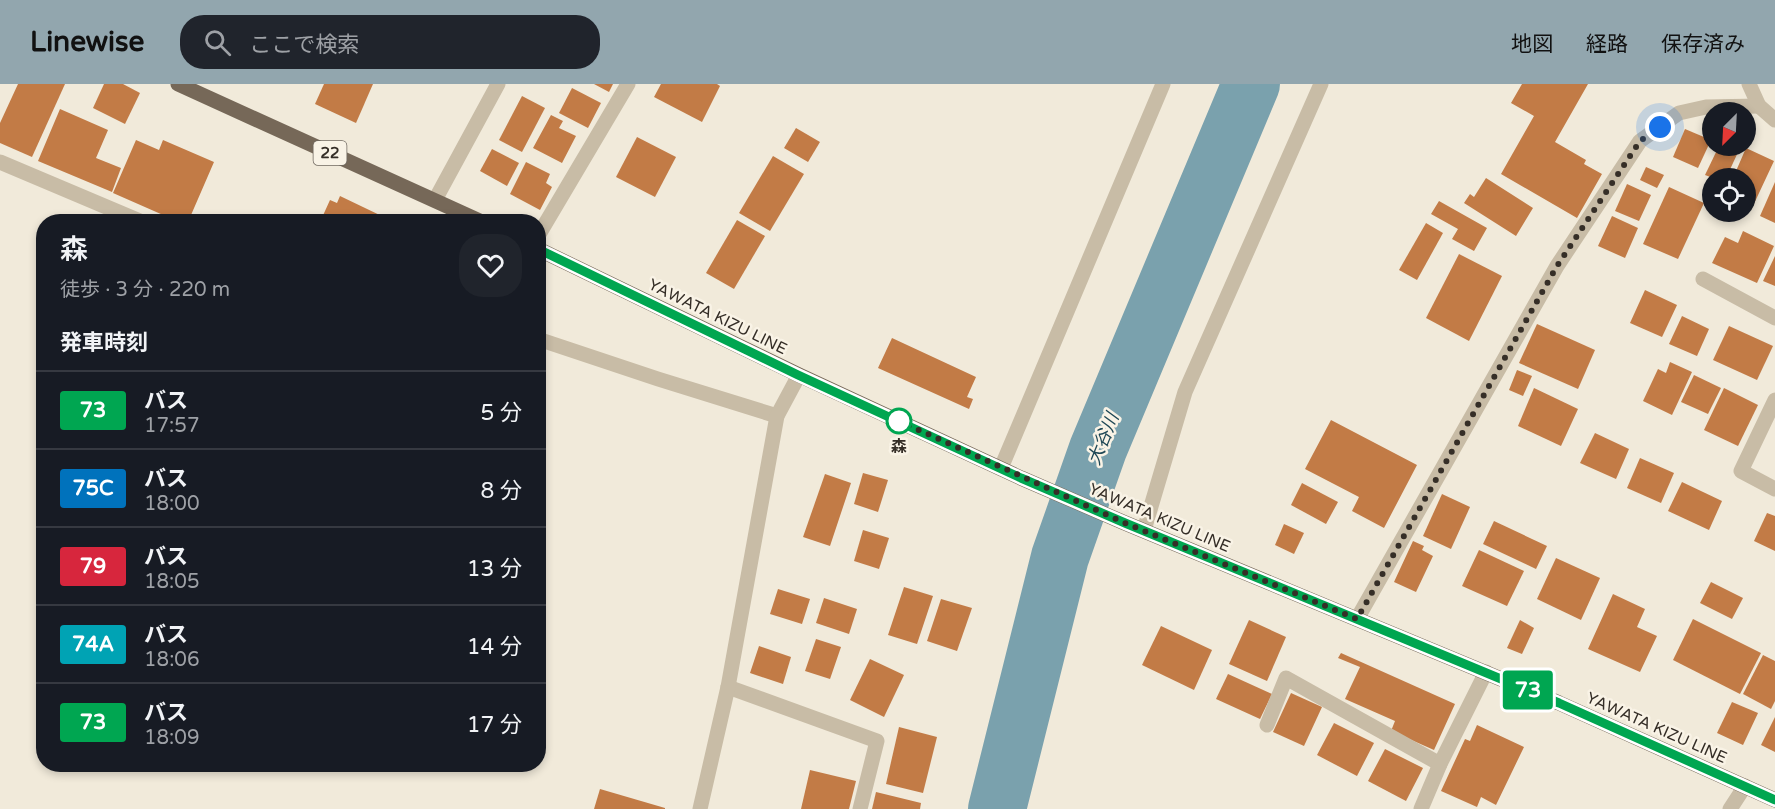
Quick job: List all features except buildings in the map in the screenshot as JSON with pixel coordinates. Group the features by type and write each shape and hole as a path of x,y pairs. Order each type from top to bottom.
{"main road":[{"name":"22","path":"178,84 465,214"},
{"name":"YAWATA KIZU LINE","path":"546,253 798,375 1021,478 1559,703 1775,800"}],"street":[{"path":"435,200 498,84"},
{"path":"546,222 628,84"},
{"path":"1001,468 1163,84"},
{"path":"1144,530 1185,392 1321,84"},
{"path":"1749,84 1759,106 1775,120"},
{"path":"1357,619 1557,266 1640,141 1679,113 1706,107 1759,106"},
{"path":"0,162 123,214"},
{"path":"1703,279 1775,318"},
{"path":"546,342 777,416"},
{"path":"700,809 728,687 777,416 798,375"},
{"path":"1775,400 1741,471 1775,489"},
{"path":"1421,809 1440,764 1486,672"},
{"path":"1267,725 1286,678 1440,764"},
{"path":"728,687 876,741 860,809"},
{"path":"1730,809 1745,786"}],"waterway":[{"name":"大谷川","path":"997,809 1060,557 1098,449 1251,84"}],"bus line":[{"name":"73","path":"546,253 798,375 1021,478 1559,703 1775,800"}],"place":[{"name":"森","path":"899,421"}],"route":[{"path":"899,421 1125,523 1357,619 1557,266 1640,141 1660,127"}]}
